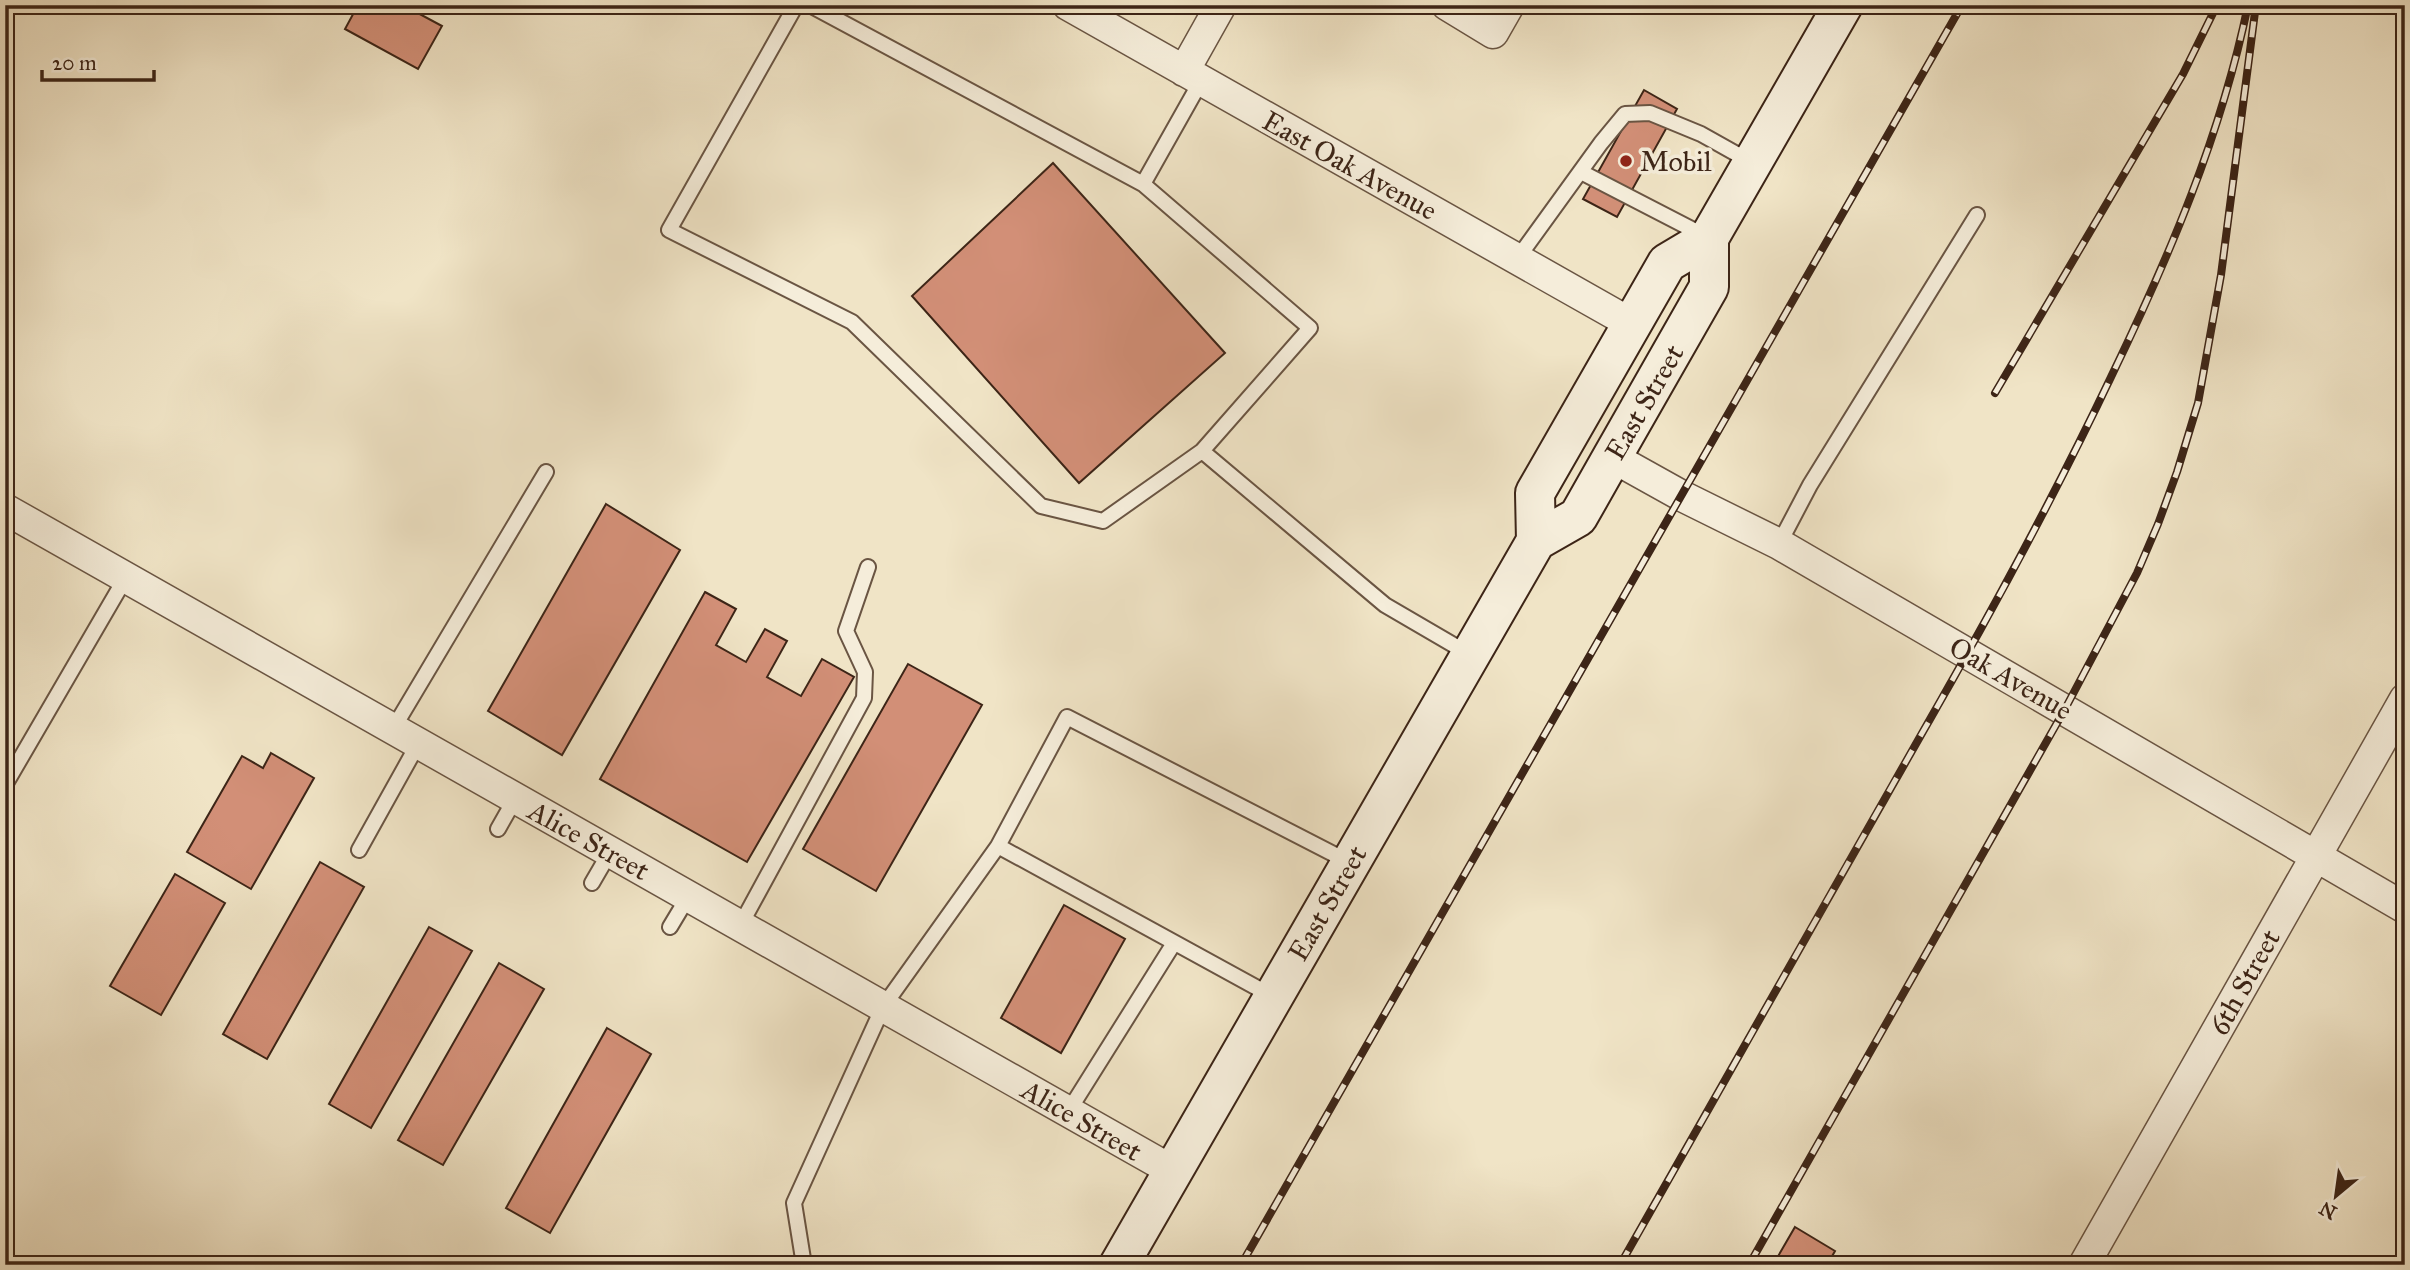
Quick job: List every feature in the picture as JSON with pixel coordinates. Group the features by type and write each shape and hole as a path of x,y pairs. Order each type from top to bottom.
{"main road":[{"name":"East Street","path":"1119,1265 1536,541 1578,517 1709,287 1709,239 1843,5"},
{"name":"East Street","path":"1536,541 1535,493 1667,263 1709,239"}],"street":[{"name":"East Oak Avenue","path":"1068,5 1632,324"},
{"path":"1193,76 1221,5"},
{"path":"1447,5 1493,33 1509,5"},
{"name":"Oak Avenue","path":"1612,457 1682,496 1779,544 2405,908"},
{"name":"Alice Street","path":"5,509 1173,1171"},
{"name":"6th Street","path":"2084,1265 2405,699"}],"lane":[{"path":"796,5 669,230 852,322 1041,506 1102,521 1202,451 1310,328 1143,184 810,5"},
{"path":"1143,184 1193,76"},
{"path":"1517,259 1625,114 1650,113 1701,134 1752,163"},
{"path":"1581,172 1709,239"},
{"path":"1779,544 1810,485 1977,215"},
{"path":"1202,451 1385,605 1470,655"},
{"path":"359,850 406,736 546,472"},
{"path":"740,926 864,698 865,672 846,631 868,567"},
{"path":"5,785 126,577"},
{"path":"804,1265 794,1203 883,1007 998,846 1067,716 1351,863"},
{"path":"498,829 515,799"},
{"path":"998,846 1273,997"},
{"path":"592,883 610,852"},
{"path":"670,927 688,897"},
{"path":"1068,1112 1174,943"}],"building":[{"path":"358,5 403,5 442,26 418,69 345,29"},
{"path":"1644,90 1677,109 1617,217 1583,199"},
{"path":"1053,163 1225,353 1079,483 912,296"},
{"path":"606,504 680,550 562,755 488,711"},
{"path":"705,592 736,609 716,645 746,662 765,629 787,641 767,677 801,696 822,659 854,677 747,862 600,779"},
{"path":"908,664 982,705 876,891 803,849"},
{"path":"271,753 314,778 251,889 187,852 242,756 263,768"},
{"path":"320,862 364,887 267,1059 223,1034"},
{"path":"175,874 225,903 161,1015 110,986"},
{"path":"1064,905 1125,939 1061,1053 1001,1018"},
{"path":"429,927 472,951 371,1128 329,1104"},
{"path":"499,963 544,989 443,1165 398,1140"},
{"path":"607,1028 651,1054 550,1233 506,1208"},
{"path":"1795,1227 1835,1251 1827,1265 1773,1265"}],"railway":[{"path":"1241,1265 1962,5"},
{"path":"1995,393 2183,74 2217,5"},
{"path":"1620,1265 1974,642 2089,422 2153,287 2191,195 2223,102 2248,5"},
{"path":"1749,1265 2065,709 2137,573 2158,524 2198,403 2221,275 2255,12"}],"place":[{"name":"Mobil","path":"1626,161"}]}
